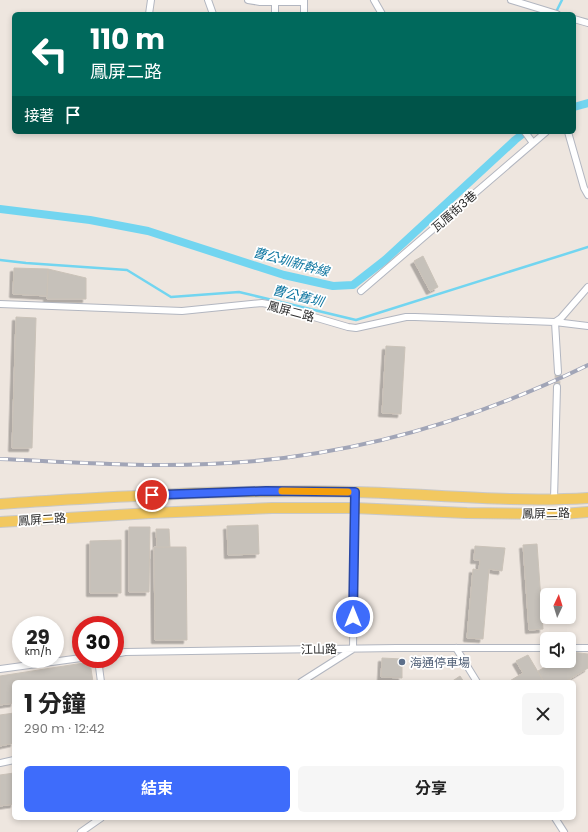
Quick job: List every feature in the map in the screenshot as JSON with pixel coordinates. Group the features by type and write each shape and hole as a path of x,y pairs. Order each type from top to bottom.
{"main road":[{"name":"鳳屏二路","path":"0,504 132,496 266,491 355,492 501,499 588,498"},
{"path":"132,496 132,514"},
{"name":"鳳屏二路","path":"0,522 132,514 272,508 354,508 467,513 563,514 588,512"}],"street":[{"path":"149,12 151,0"},
{"path":"208,0 212,12"},
{"path":"248,0 260,2 304,1 304,12"},
{"path":"374,0 381,12"},
{"path":"511,0 550,12"},
{"path":"275,2 276,12"},
{"path":"576,20 588,23"},
{"path":"527,134 532,141"},
{"name":"瓦厝街3巷","path":"361,291 532,141 543,134"},
{"path":"569,134 584,188 588,195"},
{"path":"558,372 555,322 561,318 588,287"},
{"name":"鳳屏二路","path":"0,304 182,312 262,303 356,328 406,317 555,322 588,326"},
{"path":"554,499 557,387"},
{"path":"304,680 353,648 355,492"},
{"name":"江山路","path":"124,653 353,648 540,648"},
{"path":"456,648 476,680"},
{"path":"576,648 588,648"},
{"path":"0,669 72,659"},
{"path":"99,668 101,680"},
{"path":"0,763 12,760"},
{"path":"81,832 98,820"},
{"path":"556,820 564,832"}],"building":[{"path":"423,256 438,287 430,291 414,261"},
{"path":"14,268 48,269 47,296 13,294"},
{"path":"48,269 86,278 86,299 47,299"},
{"path":"16,317 36,318 32,448 12,448"},
{"path":"386,346 405,347 401,414 382,413"},
{"path":"258,525 259,554 228,555 227,526"},
{"path":"129,527 150,527 149,592 129,592"},
{"path":"156,529 169,529 170,547 157,548"},
{"path":"121,540 121,593 90,593 90,541"},
{"path":"537,544 540,588 540,624 543,624 543,629 529,630 523,545"},
{"path":"475,546 505,548 502,571 489,569 483,639 467,638 473,569 479,570 480,560 474,560"},
{"path":"154,547 186,547 187,640 155,640"},
{"path":"576,653 588,654 588,668 568,680 543,680 538,671 543,668 576,668"},
{"path":"528,655 543,680 511,680 523,673 516,661"},
{"path":"382,658 402,659 402,678 381,677"},
{"path":"72,665 72,668 91,668 93,680 12,680 12,703 0,705 0,676 51,668 64,668 64,666"},
{"path":"460,676 463,680 454,680"},
{"path":"12,713 12,743 0,746 0,715"},
{"path":"12,773 12,804 0,806 0,775"}],"waterway":[{"path":"556,12 562,0"},
{"name":"曹公圳新幹線","path":"576,106 588,103"},
{"name":"曹公圳新幹線","path":"0,209 90,220 148,231 284,275 333,286 353,285 385,260 522,134"},
{"name":"曹公舊圳","path":"0,260 127,270 171,297 239,292 356,320 588,247"}],"tunnel":[{"path":"557,387 558,372"}],"railway":[{"path":"0,459 105,464 183,465 259,461 308,455 356,446 451,420 543,386 588,365"}],"slow traffic":[{"path":"282,491 348,492"}],"place":[{"name":"海通停車場","path":"402,662"}],"route":[{"path":"152,495 266,491 355,492 353,617"}]}
